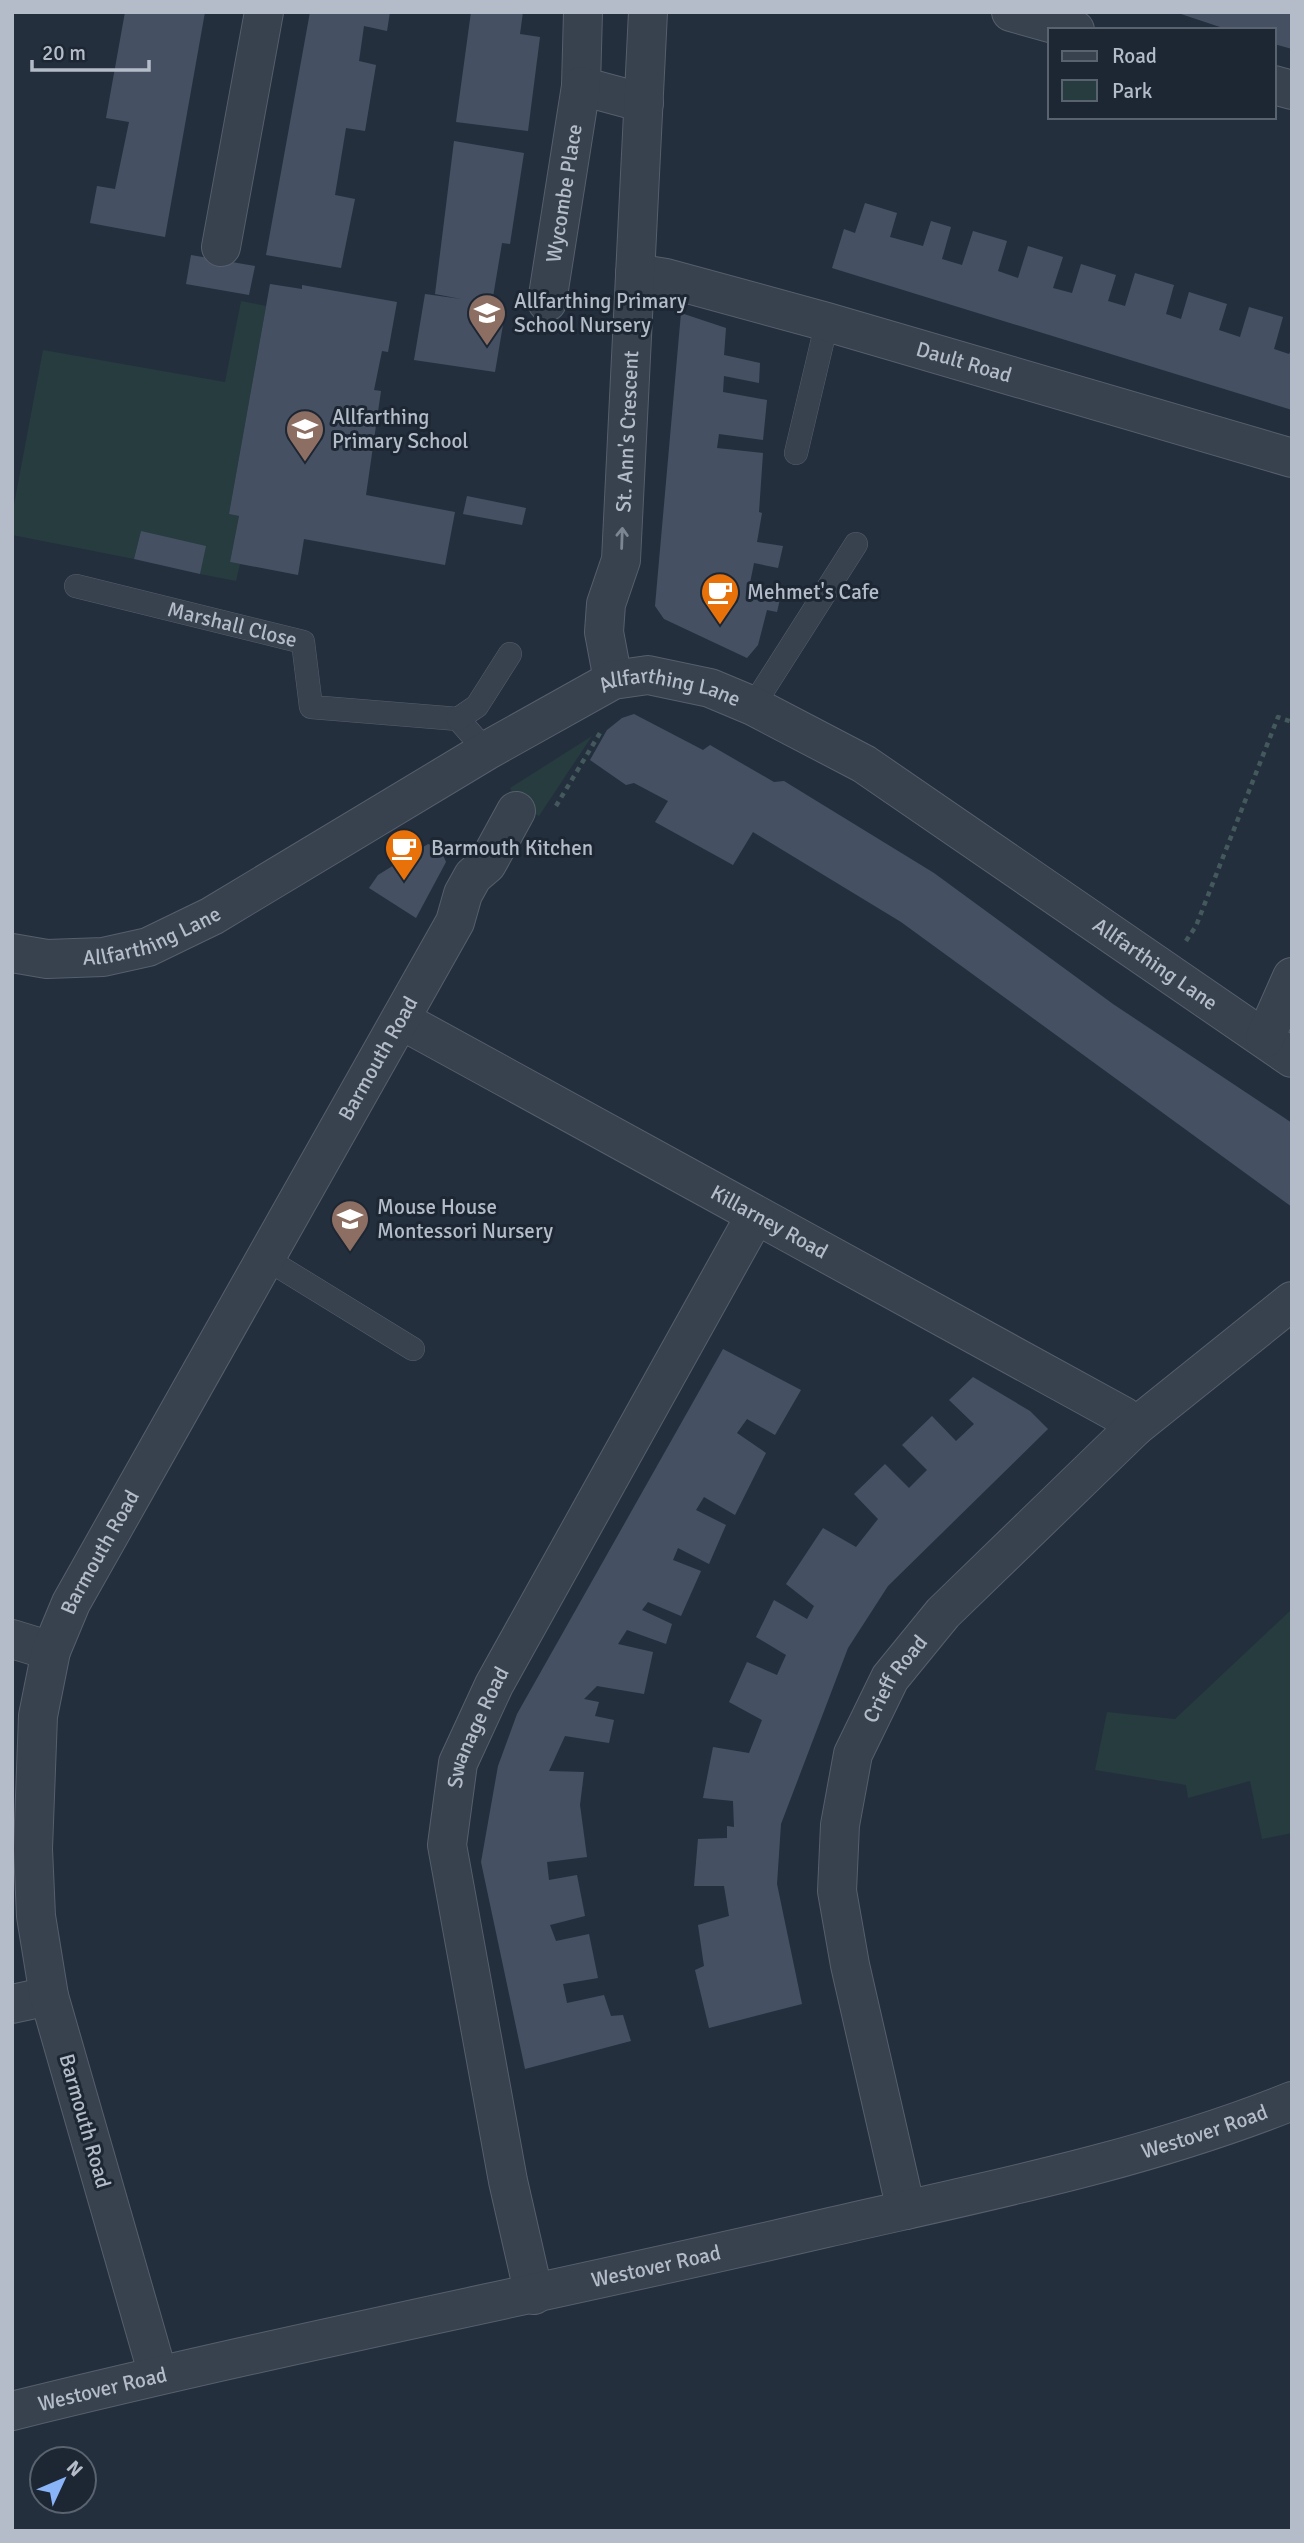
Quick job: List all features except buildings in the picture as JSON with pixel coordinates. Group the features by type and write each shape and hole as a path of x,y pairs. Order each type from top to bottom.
{"street":[{"path":"222,247 264,12"},
{"name":"Wycombe Place","path":"547,302 581,86 583,12"},
{"name":"St. Ann's Crescent","path":"613,680 604,632 606,604 621,560 648,12"},
{"path":"1011,12 1068,28"},
{"path":"581,86 644,103"},
{"name":"Dault Road","path":"635,274 666,278 827,322 1292,458"},
{"name":"Allfarthing Lane","path":"12,953 47,960 103,957 148,947 212,916 486,751 613,680 648,675 710,688 753,706 864,764 1278,1048"},
{"name":"Barmouth Road","path":"159,2375 49,1996 36,1916 33,1849 38,1716 51,1651 71,1603 455,922 463,894 473,876 534,812"},
{"path":"1278,1048 1292,977"},
{"name":"Killarney Road","path":"401,1020 1123,1416 1135,1427"},
{"name":"Swanage Road","path":"534,2295 508,2181 447,1844 458,1763 494,1685 755,1216"},
{"name":"Crieff Road","path":"906,2210 850,1965 837,1891 840,1825 853,1754 890,1678 943,1613 1135,1427 1292,1301"},
{"path":"12,1639 51,1651"},
{"path":"12,2004 49,1996"},
{"name":"Westover Road","path":"12,2412 159,2375 534,2295 1152,2151 1292,2101"}],"lane":[{"path":"796,453 827,322"},
{"path":"753,706 856,544"},
{"name":"Marshall Close","path":"76,586 303,642 311,707 458,719"},
{"path":"486,751 458,719 477,706 510,654"},
{"path":"265,1258 413,1349"}],"path":[{"path":"1164,970 1196,926 1278,716 1292,722"},
{"path":"534,812 603,728"}],"green space":[{"path":"241,301 266,306 229,514 239,516 230,562 240,564 236,581 200,574 141,531 134,559 12,535 12,515 43,350 225,382"},
{"path":"592,736 539,816 518,804 510,788"},
{"path":"1292,1609 1292,1833 1262,1839 1250,1781 1188,1798 1186,1785 1095,1770 1107,1712 1175,1719"}],"place":[{"name":"Allfarthing Primary School Nursery","path":"487,347"},
{"name":"Allfarthing Primary School","path":"305,463"},
{"name":"Mehmet's Cafe","path":"720,626"},
{"name":"Barmouth Kitchen","path":"404,882"},
{"name":"Mouse House Montessori Nursery","path":"350,1253"}]}
